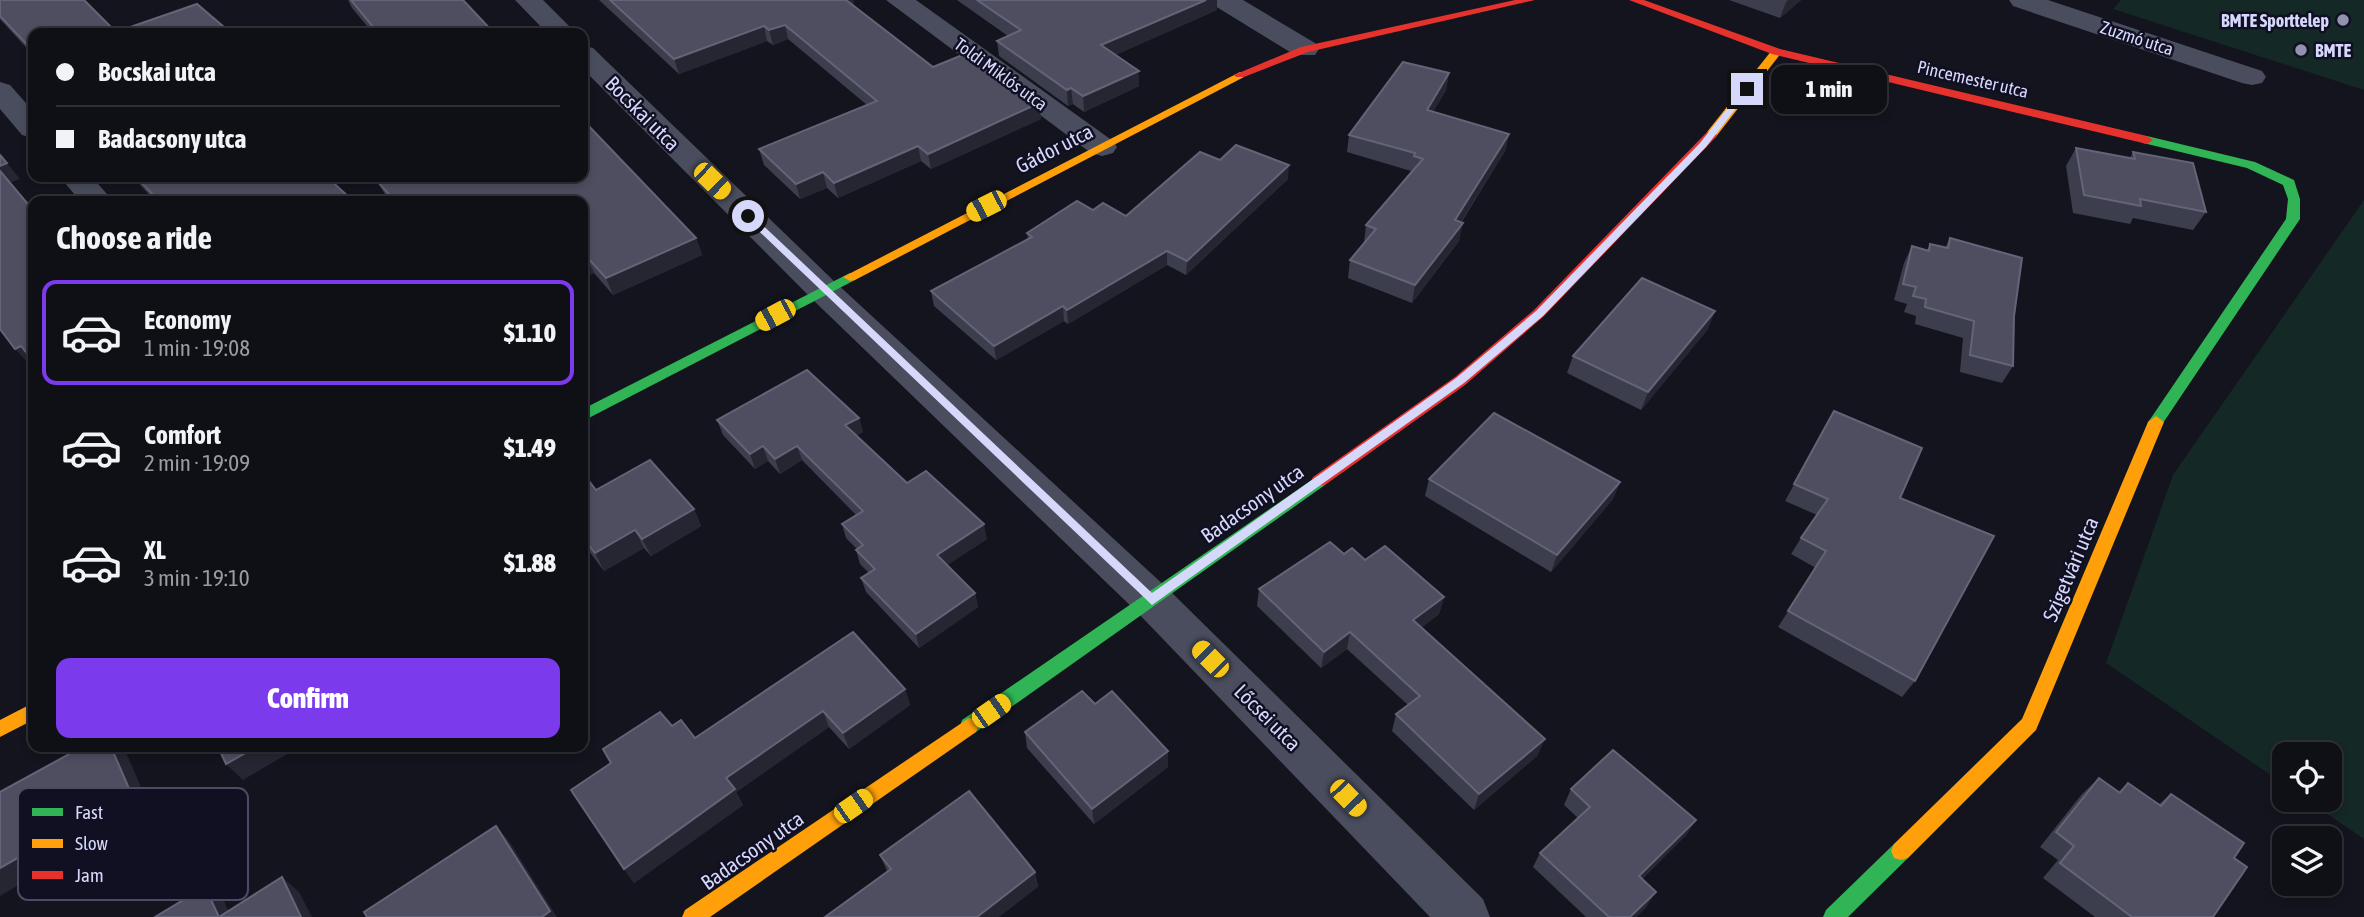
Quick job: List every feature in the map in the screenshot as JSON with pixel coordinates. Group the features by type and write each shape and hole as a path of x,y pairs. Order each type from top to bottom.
{"street":[{"path":"528,0 557,28"},
{"name":"Toldi Miklós utca","path":"899,0 1102,147"},
{"path":"1224,0 1306,49"},
{"name":"Gádor utca","path":"588,413 1252,69 1306,49 1529,0"},
{"name":"Pincemester utca","path":"1634,0 1776,52 2251,164 2289,183 2294,199"},
{"name":"Zuzmó utca","path":"2022,0 2252,77"},
{"name":"Badacsony utca","path":"692,917 1152,600 1460,381 1539,313 1703,145 1776,52"},
{"name":"Bocskai utca","path":"588,59 823,290"},
{"path":"0,91 28,123"},
{"path":"80,182 92,196"},
{"name":"Szigetvári utca","path":"1833,917 2029,724 2155,423 2293,219 2294,199"},
{"name":"Lőcsei utca","path":"823,290 1152,600 1465,917"},
{"path":"0,729 28,714"}],"green space":[{"name":"BMTE","path":"2121,0 2364,0 2364,90 2113,9"},
{"path":"2364,200 2364,839 2325,812 2342,812 2342,742 2272,742 2272,776 2106,663 2173,475"}],"building":[{"path":"0,0 84,0 112,28 28,28 28,46 0,16"},
{"path":"351,0 463,0 489,28 374,28"},
{"path":"610,0 846,0 933,67 970,52 1039,103 928,154 918,146 834,183 823,172 796,184 759,149 877,101 785,25 769,30 764,26 674,59"},
{"path":"977,0 1206,0 1101,45 1139,71 1083,96 1071,88 1067,90 997,41 1021,30"},
{"path":"197,4 225,28 128,28"},
{"path":"1403,62 1449,73 1427,110 1509,134 1455,220 1463,223 1415,285 1350,260 1376,229 1366,225 1423,159 1414,156 1415,153 1349,135"},
{"path":"588,125 696,238 606,278 588,258 588,196 390,196 378,182 588,182"},
{"path":"1236,145 1289,165 1187,261 1167,251 1067,310 1063,306 994,346 931,291 1032,237 1027,233 1077,201 1093,210 1103,203 1126,216 1200,152 1220,160"},
{"path":"2076,148 2135,159 2133,152 2193,163 2206,212 2140,199 2141,206 2084,195"},
{"path":"0,155 7,163 0,166"},
{"path":"0,171 28,204 28,355 21,346 15,349 0,329"},
{"path":"141,182 332,182 348,196 154,196"},
{"path":"1950,238 2022,258 2014,316 2013,366 1970,355 1974,321 1925,307 1926,299 1913,296 1916,287 1903,284 1912,246 1929,251 1930,244 1948,248"},
{"path":"1642,278 1715,311 1648,392 1573,356"},
{"path":"807,370 859,418 845,425 907,483 926,471 984,524 937,555 975,593 916,634 861,578 875,569 856,550 863,545 842,524 863,511 797,446 775,459 763,446 750,454 717,420"},
{"path":"1834,411 1922,448 1900,498 1994,536 1915,681 1788,611 1826,551 1801,538 1828,499 1794,484"},
{"path":"1494,413 1620,482 1557,555 1429,479"},
{"path":"650,460 694,509 642,539 635,530 595,553 588,544 588,482 596,490"},
{"path":"1330,542 1344,554 1352,548 1365,560 1385,546 1444,597 1413,620 1545,739 1479,794 1396,714 1420,696 1350,632 1324,652 1259,589"},
{"path":"853,632 905,689 843,733 823,711 726,778 735,789 624,869 571,790 611,763 603,749 660,712 672,726 681,720 695,738"},
{"path":"1082,691 1095,704 1112,691 1168,751 1092,809 1025,732"},
{"path":"1613,750 1696,820 1639,876 1656,892 1630,917 1609,917 1540,853 1590,807 1571,789"},
{"path":"73,752 113,752 129,788 18,788 18,858 0,868 0,792"},
{"path":"220,752 247,752 226,764"},
{"path":"2099,778 2120,793 2128,783 2161,806 2171,794 2244,843 2234,858 2247,867 2213,917 2132,917 2060,863 2074,846 2056,832"},
{"path":"969,791 1035,872 977,917 825,917 891,869 880,855"},
{"path":"496,826 550,911 542,917 367,917 364,912"},
{"path":"282,877 301,917 219,917"},
{"path":"183,900 211,900 219,917 155,917"}],"traffic: fast":[{"path":"2147,140 2251,165 2289,183 2294,199 2293,219 2156,422"},
{"path":"588,413 850,277"},
{"path":"969,726 1319,481"},
{"path":"1833,917 1901,851"}],"traffic: slow":[{"path":"1711,135 1776,52"},
{"path":"850,277 1240,75"},
{"path":"1901,851 2029,724 2156,422"},
{"path":"0,729 28,714"},
{"path":"692,917 969,726"}],"traffic: jam":[{"path":"1240,75 1305,49 1530,0"},
{"path":"1634,0 1776,52 2147,140"},
{"path":"1319,481 1460,381 1539,313 1711,135"}],"place":[{"name":"BMTE Sporttelep","path":"2343,20"},
{"name":"BMTE","path":"2301,50"}],"route":[{"path":"748,216 1152,600 1460,381 1539,313 1703,145 1747,89"}]}
